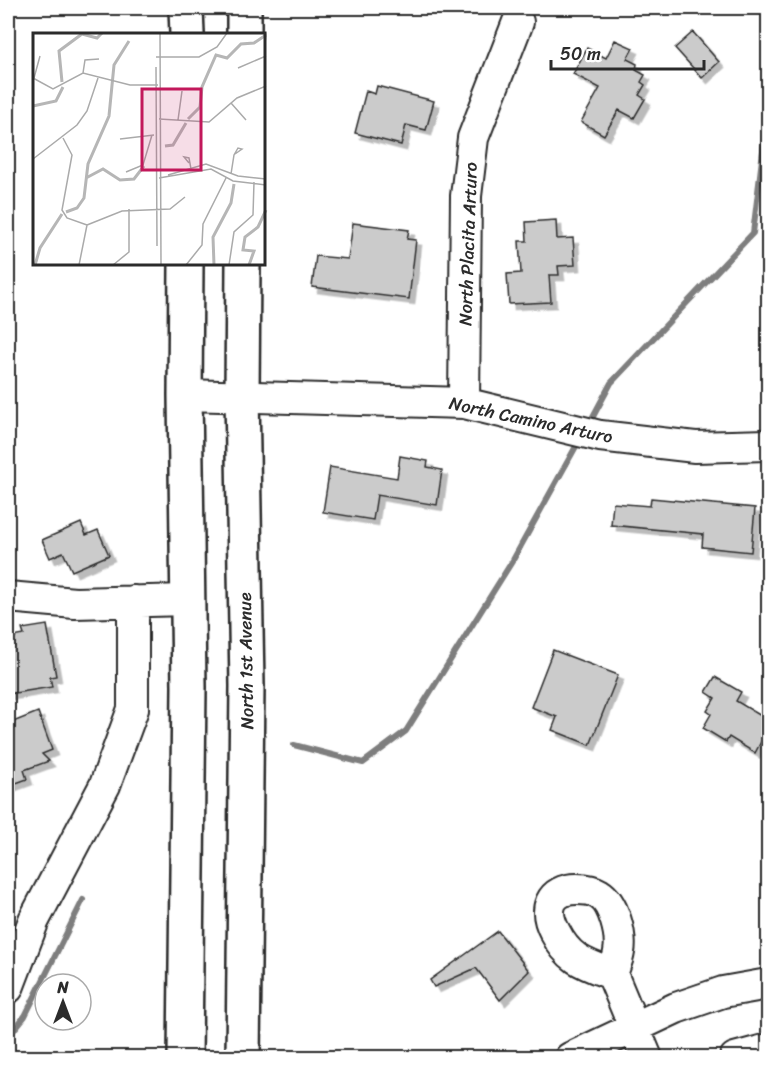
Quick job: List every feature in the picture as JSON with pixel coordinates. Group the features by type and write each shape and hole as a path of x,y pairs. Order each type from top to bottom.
{"main road":[{"path":"186,8 187,33"},
{"path":"244,8 244,33"},
{"path":"185,1058 189,687 185,395 186,266"},
{"name":"North 1st Avenue","path":"243,266 242,394 247,686 243,1058"}],"street":[{"name":"North Placita Arturo","path":"464,403 466,196 474,138 518,22"},
{"name":"North Camino Arturo","path":"185,395 242,394 464,403 600,436 695,447 768,445"},
{"path":"8,597 75,603 188,600"},
{"path":"8,988 34,920 105,785 133,709 133,601"},
{"path":"612,974 647,1058"},
{"path":"570,1058 636,1029 676,1008 723,992 768,984"},
{"path":"735,1058 768,1049"}],"building":[{"path":"693,32 719,62 702,78 675,48"},
{"path":"615,40 633,48 627,59 637,64 636,70 645,75 641,82 645,85 639,95 645,99 634,118 619,110 604,135 581,122 600,88 573,74 587,48 606,58"},
{"path":"377,86 434,101 426,130 406,125 401,145 355,133 366,91 375,94"},
{"path":"556,220 557,239 573,238 575,265 558,266 559,275 549,275 551,302 509,304 507,274 521,273 519,241 527,241 526,222"},
{"path":"353,223 409,230 407,239 416,240 409,299 312,287 316,256 348,259"},
{"path":"400,456 428,461 427,467 442,470 437,505 377,495 373,520 323,512 330,467 397,478"},
{"path":"651,498 755,508 751,552 702,547 703,534 611,525 613,503 650,506"},
{"path":"81,523 86,535 98,530 109,555 72,571 63,552 50,558 42,540"},
{"path":"47,625 56,676 50,677 52,687 8,694 8,638 24,635 22,629"},
{"path":"553,650 618,675 590,745 552,730 557,717 531,707"},
{"path":"715,677 741,692 736,701 768,720 768,741 763,738 755,753 729,737 726,742 703,728 711,714 707,711 715,698 706,692"},
{"path":"38,712 52,750 42,754 49,761 24,770 27,779 8,786 8,724"},
{"path":"498,931 529,971 500,1000 476,968 434,987 430,980"}],"waterway":[{"path":"589,424 611,383 753,233 768,109"},
{"path":"294,745 363,763 406,731 513,560 579,441"},
{"path":"8,1037 25,1016 83,900"}]}
